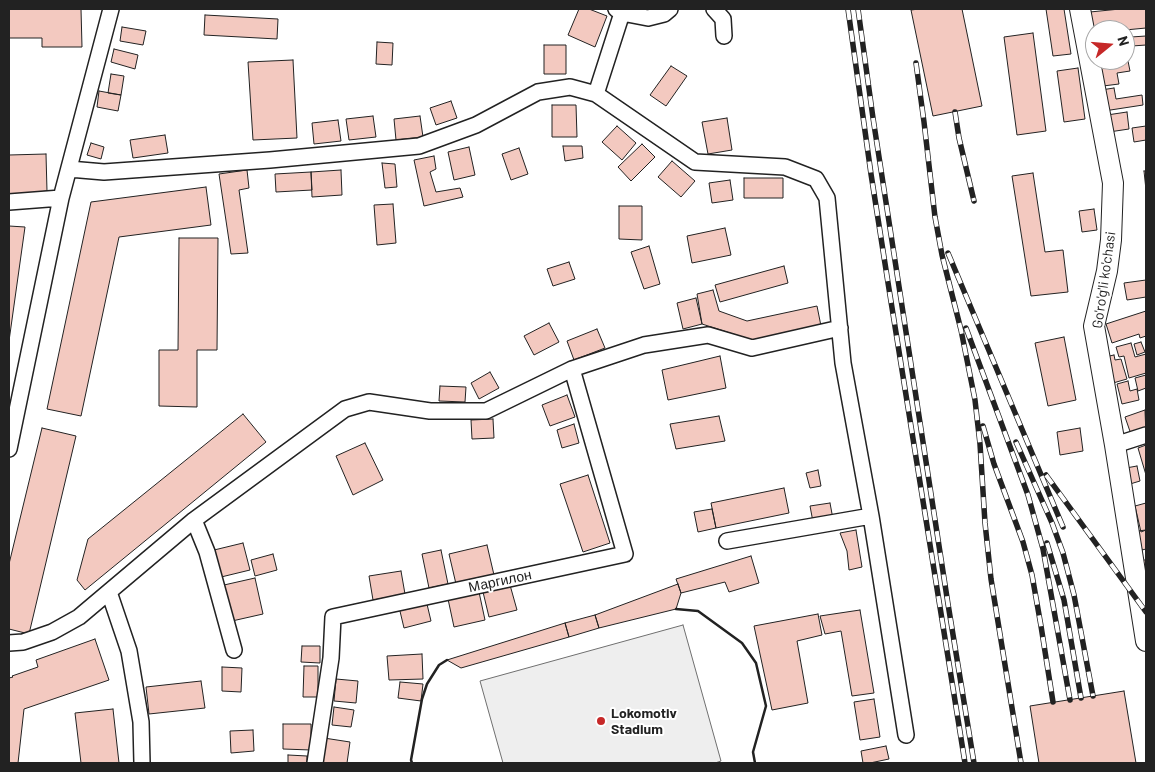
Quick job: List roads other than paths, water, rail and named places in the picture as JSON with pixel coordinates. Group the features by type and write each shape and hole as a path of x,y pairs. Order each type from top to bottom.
{"main road":[{"name":"Go'ro'g'li ko'chasi","path":"1080,9 1113,183 1111,240 1107,271 1094,326 1116,445 1146,641"}],"street":[{"path":"9,449 61,198 111,9"},
{"path":"596,94 619,11 648,18 664,14 670,9"},
{"path":"714,9 722,19 724,36"},
{"path":"69,169 104,172 270,160 419,146 476,125 538,92 570,88 596,94 695,162 785,167 816,178 827,198 843,363 871,516 906,735"},
{"path":"9,202 61,198"},
{"path":"9,643 23,642 52,632 79,617 194,520 345,409 369,402 430,411 486,411 572,370 644,345 708,335 752,348 840,328"},
{"name":"Маргилон","path":"315,763 331,658 332,617 625,554 572,370"},
{"path":"1116,445 1146,435"},
{"path":"726,541 871,516"},
{"path":"194,520 207,552 234,650"},
{"path":"109,592 129,651 142,722 142,763"}],"railway":[{"path":"848,9 871,174 965,763"},
{"path":"858,9 873,118 974,763"},
{"path":"916,63 935,217 975,400 991,579 1021,763"},
{"path":"955,112 959,138 974,201"},
{"path":"948,253 1063,527"},
{"path":"966,328 1028,495 1043,549 1070,700"},
{"path":"983,426 994,464 1023,542 1032,575 1053,702"},
{"path":"1016,442 1052,523 1063,553 1074,595 1093,696"},
{"path":"1046,475 1146,612"},
{"path":"1047,543 1064,600 1081,698"}],"place":[{"name":"Lokomotiv Stadium","path":"601,721"}]}
